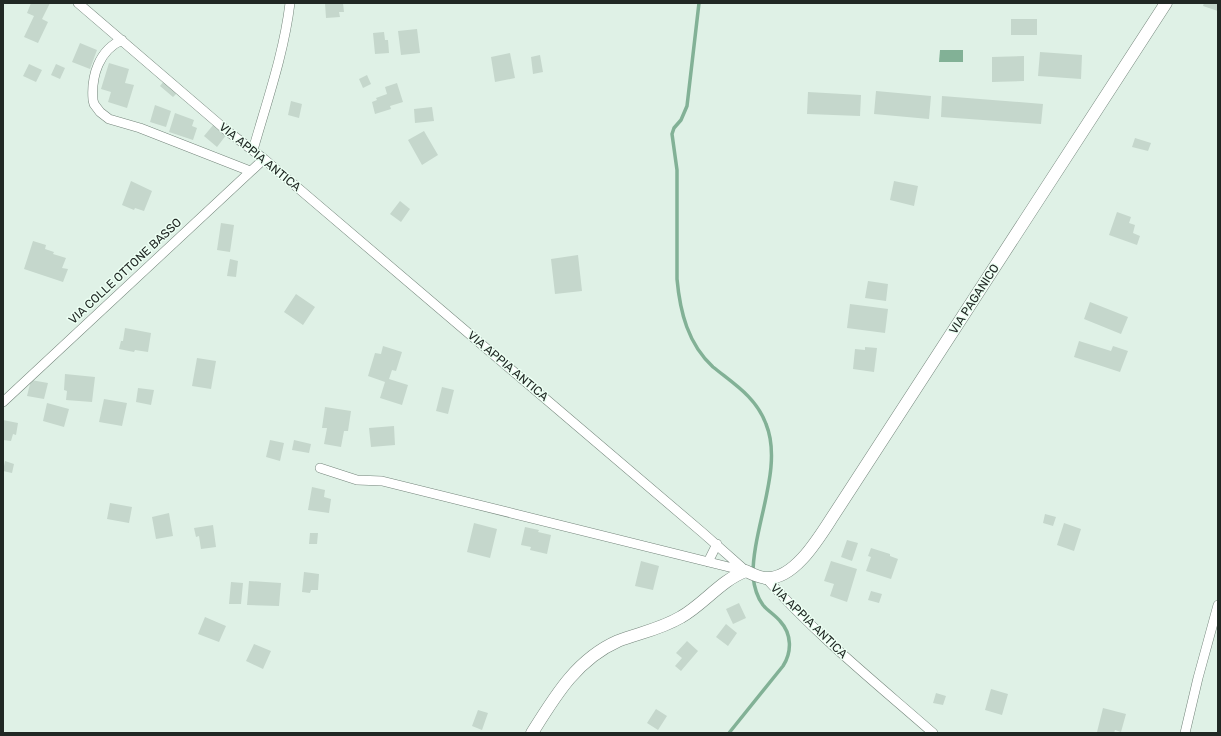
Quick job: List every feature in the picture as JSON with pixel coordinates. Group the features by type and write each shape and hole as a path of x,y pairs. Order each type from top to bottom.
{"street":[{"name":"VIA APPIA ANTICA","path":"78,3 226,130 264,159 717,544 746,571 766,578 789,604 822,636 933,733"},
{"path":"253,150 280,58 287,27 290,3"},
{"name":"VIA PAGANICO","path":"766,578 781,575 794,567 825,528 1166,3"},
{"path":"122,40 112,44 96,70 93,100 100,112 109,119 140,128 250,171"},
{"name":"VIA COLLE OTTONE BASSO","path":"3,402 264,159"},
{"path":"320,468 357,480 382,481 746,571"},
{"path":"708,562 717,544"},
{"path":"532,733 565,683 575,671 590,658 617,642 666,625 682,617 731,579 746,571"},
{"path":"1185,733 1218,605"}],"shaded area":[{"path":"940,50 963,50 963,62 939,62"}],"building":[{"path":"31,3 50,3 42,19 48,22 38,43 24,37 34,16 27,13"},
{"path":"325,3 343,3 344,12 339,12 340,17 326,18"},
{"path":"1204,3 1218,3 1218,11 1203,6"},
{"path":"1011,19 1037,19 1037,35 1011,35"},
{"path":"417,29 420,53 401,55 398,31"},
{"path":"384,32 385,40 388,40 389,53 375,54 373,33"},
{"path":"80,43 97,50 90,69 72,62"},
{"path":"1040,52 1082,55 1081,79 1038,76"},
{"path":"510,53 515,78 495,82 491,57"},
{"path":"540,55 543,72 533,74 531,57"},
{"path":"1024,56 1024,81 992,82 992,57"},
{"path":"109,63 129,69 125,83 134,85 127,108 108,102 111,92 101,89"},
{"path":"29,64 42,70 36,82 23,76"},
{"path":"56,64 65,68 60,79 51,75"},
{"path":"367,75 371,84 363,88 359,79"},
{"path":"164,81 178,92 173,97 160,86"},
{"path":"397,83 403,102 390,106 391,109 375,114 372,102 377,100 376,98 387,94 385,87"},
{"path":"876,91 931,96 929,119 874,114"},
{"path":"808,92 861,95 860,116 807,114"},
{"path":"942,96 1043,104 1041,124 941,117"},
{"path":"291,101 302,104 299,118 288,115"},
{"path":"155,105 171,111 166,127 150,122"},
{"path":"432,107 434,121 415,123 414,109"},
{"path":"175,113 194,120 192,126 197,128 193,140 169,132"},
{"path":"214,124 227,134 217,147 204,136"},
{"path":"424,131 438,155 422,165 408,140"},
{"path":"1135,138 1151,143 1148,151 1132,147"},
{"path":"131,181 152,191 144,211 135,208 134,210 122,205"},
{"path":"894,181 918,186 914,206 890,200"},
{"path":"400,201 410,209 401,222 390,214"},
{"path":"1117,212 1131,217 1129,223 1135,225 1133,233 1140,236 1137,245 1109,235"},
{"path":"221,223 234,225 230,252 217,250"},
{"path":"33,241 46,245 45,249 54,252 53,254 66,258 62,268 68,269 63,282 24,269"},
{"path":"578,255 582,291 555,294 551,259"},
{"path":"230,259 238,261 236,277 227,276"},
{"path":"868,281 888,284 886,301 865,298"},
{"path":"296,294 315,307 303,325 284,312"},
{"path":"1090,302 1128,317 1121,334 1084,319"},
{"path":"850,304 888,309 885,333 847,328"},
{"path":"125,328 151,333 148,352 135,350 134,352 119,349 121,341 123,341"},
{"path":"1079,341 1111,351 1113,346 1128,351 1120,372 1074,357"},
{"path":"383,346 402,352 396,371 392,370 389,379 408,385 402,405 380,398 385,382 368,376 375,353 381,354"},
{"path":"865,347 877,348 874,372 853,369 855,349 865,350"},
{"path":"197,358 216,361 211,389 192,386"},
{"path":"65,374 95,377 92,402 66,400 67,391 64,390"},
{"path":"31,380 48,383 44,399 27,396"},
{"path":"442,387 454,390 448,414 436,411"},
{"path":"138,388 154,390 151,405 136,402"},
{"path":"104,399 127,403 122,426 99,422"},
{"path":"47,403 69,409 64,427 43,421"},
{"path":"325,407 351,411 348,431 344,431 341,447 324,444 327,428 322,428"},
{"path":"3,420 18,423 16,435 13,434 11,441 3,440"},
{"path":"394,426 395,445 371,447 369,428"},
{"path":"270,440 284,443 280,461 266,457"},
{"path":"294,440 311,444 309,453 292,450"},
{"path":"5,461 14,464 12,473 3,471"},
{"path":"312,487 325,490 324,497 331,499 329,513 308,510"},
{"path":"110,503 132,507 129,523 107,519"},
{"path":"169,513 173,536 156,539 152,517"},
{"path":"1045,514 1056,517 1053,526 1043,523"},
{"path":"474,523 497,529 490,558 467,552"},
{"path":"1064,523 1081,529 1074,551 1057,545"},
{"path":"213,525 216,547 201,549 199,536 196,537 194,528"},
{"path":"525,527 539,530 538,532 551,535 547,554 530,550 531,547 521,545"},
{"path":"310,533 318,533 317,544 309,544"},
{"path":"847,540 858,543 852,561 841,557"},
{"path":"871,548 890,554 890,556 898,559 891,579 866,571 871,557 868,556"},
{"path":"641,561 659,566 653,590 635,586"},
{"path":"831,561 857,569 847,602 830,596 834,584 824,581"},
{"path":"304,572 319,574 318,590 311,590 310,593 302,592"},
{"path":"249,581 281,583 279,606 247,605"},
{"path":"231,582 243,583 241,604 229,604"},
{"path":"871,591 882,594 879,603 868,600"},
{"path":"739,603 746,618 733,624 726,609"},
{"path":"205,617 226,626 219,642 198,634"},
{"path":"726,624 737,633 728,646 716,637"},
{"path":"687,641 698,651 681,671 675,666 682,658 676,653"},
{"path":"254,644 271,651 263,669 246,661"},
{"path":"991,689 1008,694 1002,715 985,710"},
{"path":"936,693 946,696 943,705 933,703"},
{"path":"1103,708 1126,714 1121,732 1115,730 1114,733 1097,732"},
{"path":"656,709 667,716 658,730 647,723"},
{"path":"478,710 488,713 482,730 472,726"}],"waterway":[{"path":"699,3 687,106 681,120 674,128 672,134 677,170 678,291 683,315 691,338 697,348 713,367 744,392 762,414 766,424 771,441 770,479 757,538 753,576 755,587 763,605 784,626 789,637 788,655 783,666 729,733"}]}
